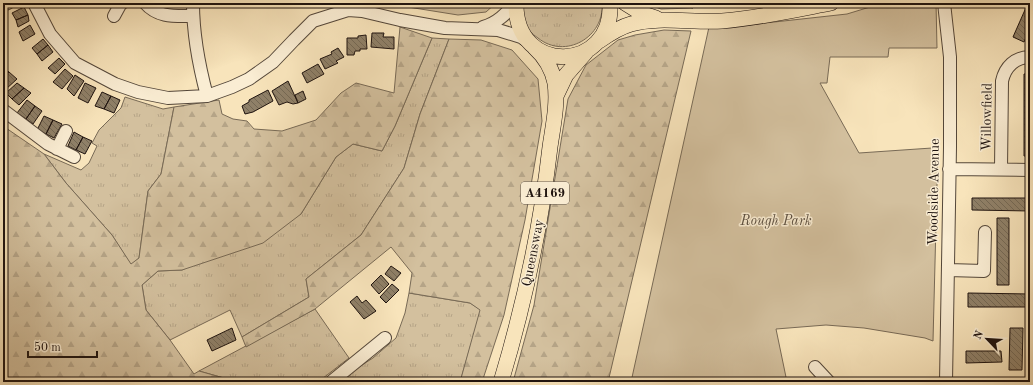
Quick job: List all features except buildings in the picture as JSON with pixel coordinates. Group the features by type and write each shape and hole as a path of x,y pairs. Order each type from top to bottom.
{"main road":[{"name":"Queensway","path":"515,3 515,16 520,30 531,44 542,54 550,68 554,81 556,97"},
{"path":"594,45 607,28 611,14 610,3"},
{"path":"625,3 641,13 653,18 665,20"},
{"path":"531,44 546,54 561,57 575,55 621,28 642,21 737,19 831,3"},
{"name":"Queensway","path":"501,382 514,339 531,266 545,191 556,97 566,75 594,45"}],"street":[{"path":"3,5 8,3"},
{"path":"34,3 50,34 75,64 115,84 138,92 168,98 207,96 249,79 273,62 313,21 348,10 362,11 445,28 476,28 505,31 521,37 531,44"},
{"path":"114,16 122,3"},
{"path":"144,3 150,9 166,16 193,16"},
{"path":"193,3 193,16 199,65 207,96"},
{"path":"476,28 484,27 496,22 502,18 515,3"},
{"name":"Woodside Avenue","path":"944,3 950,58 950,169 946,382"},
{"name":"Willowfield","path":"1001,169 1002,81 1004,74 1012,63 1023,58 1030,58"},
{"path":"3,110 32,134 74,157"},
{"path":"57,149 66,131"},
{"name":"Willowfield","path":"950,169 1030,170"},
{"path":"948,270 984,271 985,232"},
{"path":"331,382 385,338"},
{"path":"815,367 829,382"}],"green space":[{"path":"383,3 496,3 486,12 458,15"},
{"path":"522,3 602,3 601,15 597,26 590,35 581,42 571,46 560,47 549,44 538,38 530,31 524,22"},
{"path":"644,3 670,3 693,8 661,9"},
{"path":"670,3 694,3 693,8"},
{"name":"Rough Park","path":"883,3 936,3 937,48 889,48 888,57 830,57 827,83 820,83 859,153 932,148 938,146 933,341 925,338 864,328 826,325 776,329 787,382 631,382 709,27 729,27 847,14"},
{"path":"400,27 432,38 395,126 382,151 353,144 336,157 301,214 263,243 182,270 158,271 142,285 146,310 194,374 199,371 238,382 3,382 3,126 44,154 66,183 112,235 131,264 139,258 148,191 161,174 174,107 219,100 222,114 233,119 247,121 254,129 282,131 316,120 341,93 356,83 394,93"},
{"path":"664,30 691,31 608,382 513,382 534,305 568,99 586,65 618,40 635,35"},
{"path":"432,38 449,39 420,114 404,168 361,235 306,279 309,297 242,337 230,310 170,340 146,310 142,285 158,271 182,270 301,214 336,157 353,144 382,151 395,126"},
{"path":"449,39 481,40 512,50 538,79 542,121 525,220 504,315 482,382 460,382 480,310 470,303 409,293 412,273 391,247 315,309 246,347 242,337 309,297 306,279 361,235 404,168 420,114"},
{"path":"125,97 163,109 174,107 161,174 148,191 139,258 131,265 112,235 66,183 44,154 81,170 89,163 97,146 92,143 99,130 121,108"},
{"path":"409,293 470,303 481,310 460,382 341,382 357,368 373,358 396,338 405,313"},
{"path":"315,309 349,358 318,382 238,382 199,371"}]}
